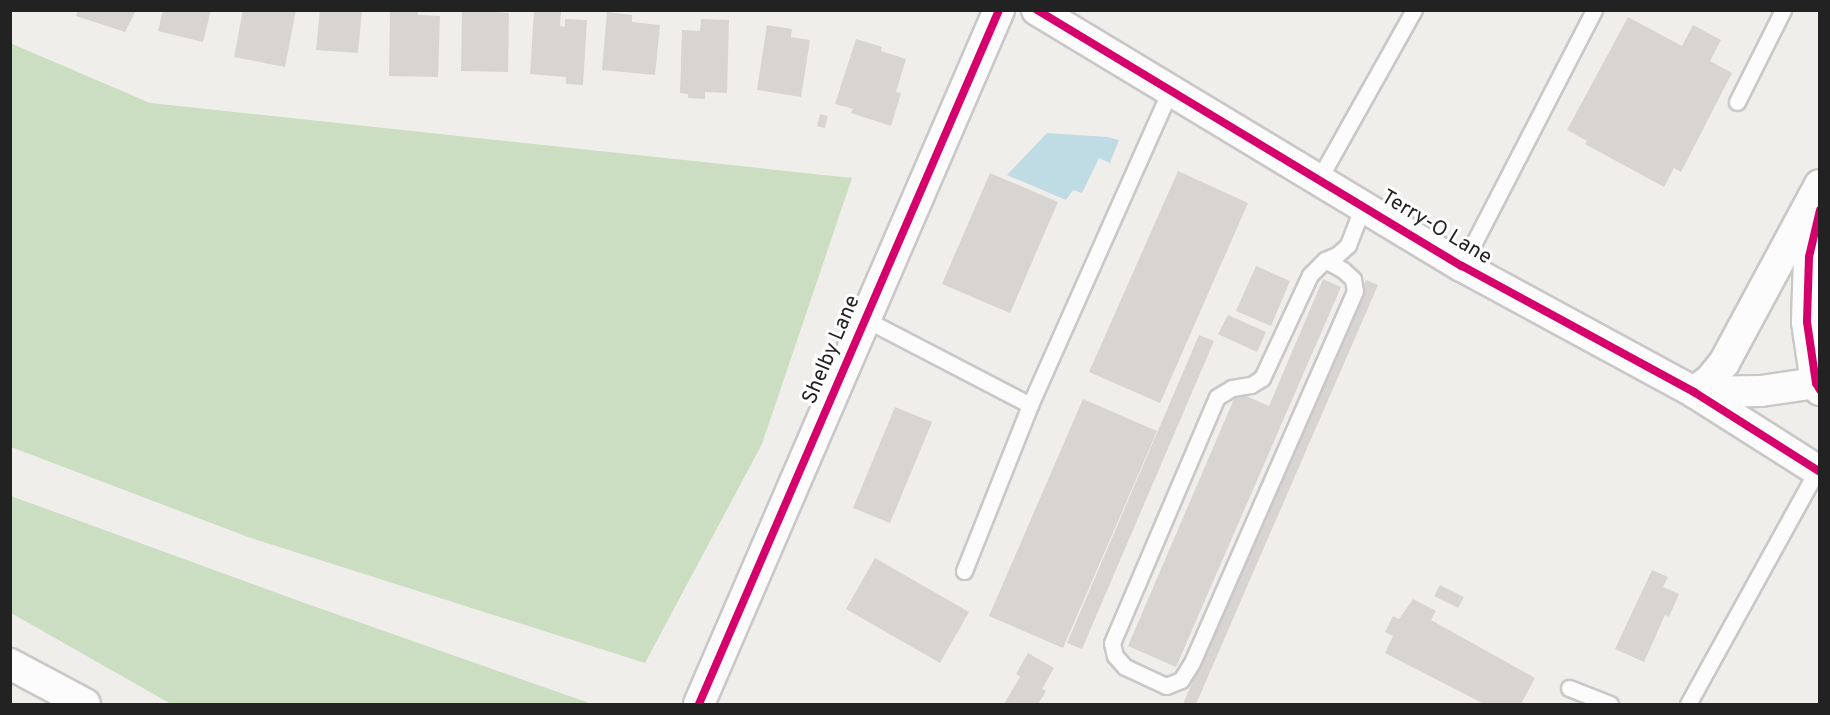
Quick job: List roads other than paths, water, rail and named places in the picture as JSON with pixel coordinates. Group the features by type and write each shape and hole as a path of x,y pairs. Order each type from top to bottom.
{"street":[{"name":"Shelby Lane","path":"699,705 999,10"},
{"name":"Terry-O Lane","path":"1052,15 1170,91 1462,266 1694,392 1818,471"},
{"path":"1694,392 1711,379 1724,363 1820,185"},
{"path":"1694,392 1818,387 1808,312 1809,257 1820,210"},
{"path":"10,664 85,705"}],"lane":[{"path":"1319,179 1414,10"},
{"path":"1462,266 1594,10"},
{"path":"1737,102 1783,10"},
{"path":"964,571 1030,405 1170,91"},
{"path":"1325,260 1353,279 1355,291 1191,664 1181,680 1166,686 1125,668 1115,656 1112,644 1217,397 1232,388 1251,385 1262,378 1310,275 1325,260 1337,255 1348,245 1363,206"},
{"path":"865,319 1030,405"},
{"path":"1688,705 1818,471"},
{"path":"1569,688 1610,705"}],"water":[{"path":"1047,133 1107,137 1119,140 1110,163 1099,158 1082,193 1073,190 1066,200 1007,175"}]}
